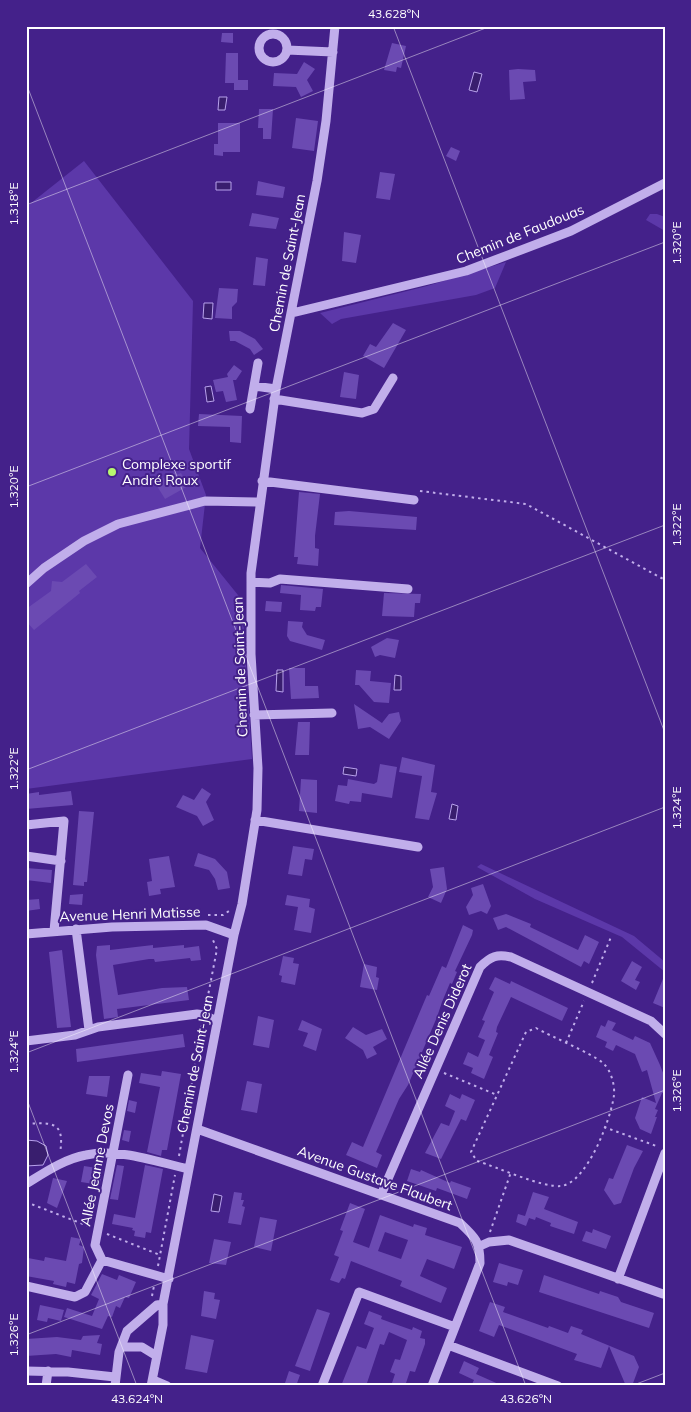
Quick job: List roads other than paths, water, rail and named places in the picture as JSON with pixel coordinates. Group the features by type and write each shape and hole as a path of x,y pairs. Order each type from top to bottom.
{"street":[{"name":"Chemin de Saint-Jean","path":"152,1383 155,1355 163,1325 163,1304 217,1021 242,904 256,820 258,768 254,714 251,582 259,502 274,400 317,181 335,26"},
{"path":"287,50 333,52"},
{"name":"Chemin de Faudouas","path":"292,313 466,271 571,231 665,183"},
{"path":"250,409 258,363"},
{"path":"274,400 362,413 369,412 374,409 393,378"},
{"path":"254,386 276,389"},
{"path":"262,481 415,495"},
{"path":"26,584 44,568 84,541 118,524 205,502 259,502"},
{"path":"251,582 270,583 280,579 408,589"},
{"path":"254,714 332,713"},
{"path":"26,825 64,820 54,931"},
{"path":"256,820 418,847"},
{"path":"26,856 61,861"},
{"name":"Avenue Henri Matisse","path":"26,934 76,929 206,925 234,935"},
{"path":"76,929 89,1030"},
{"name":"Allée Denis Diderot","path":"381,1194 480,966 489,958 499,954 511,956 651,1021 665,1034"},
{"path":"26,1042 75,1035 98,1027 204,1015 217,1021"},
{"name":"Allée Jeanne Devos","path":"102,1260 95,1245 128,1075"},
{"name":"Avenue Gustave Flaubert","path":"197,1129 460,1223 472,1234 480,1246"},
{"path":"618,1279 665,1151"},
{"path":"26,1184 58,1165 85,1155 113,1153 190,1169"},
{"path":"432,1386 480,1262 480,1246 489,1242 509,1240 663,1294"},
{"path":"26,1286 75,1297 81,1295 85,1292 102,1260 169,1279"},
{"path":"322,1386 359,1292 455,1327"},
{"path":"26,1371 48,1371 115,1381 121,1347 127,1331 157,1305 163,1304"},
{"path":"448,1345 555,1385"},
{"path":"121,1347 142,1347 155,1355"},
{"path":"46,1386 48,1371"},
{"path":"152,1383 167,1386"}],"place":[{"name":"Complexe sportif André Roux","path":"112,472"}]}
